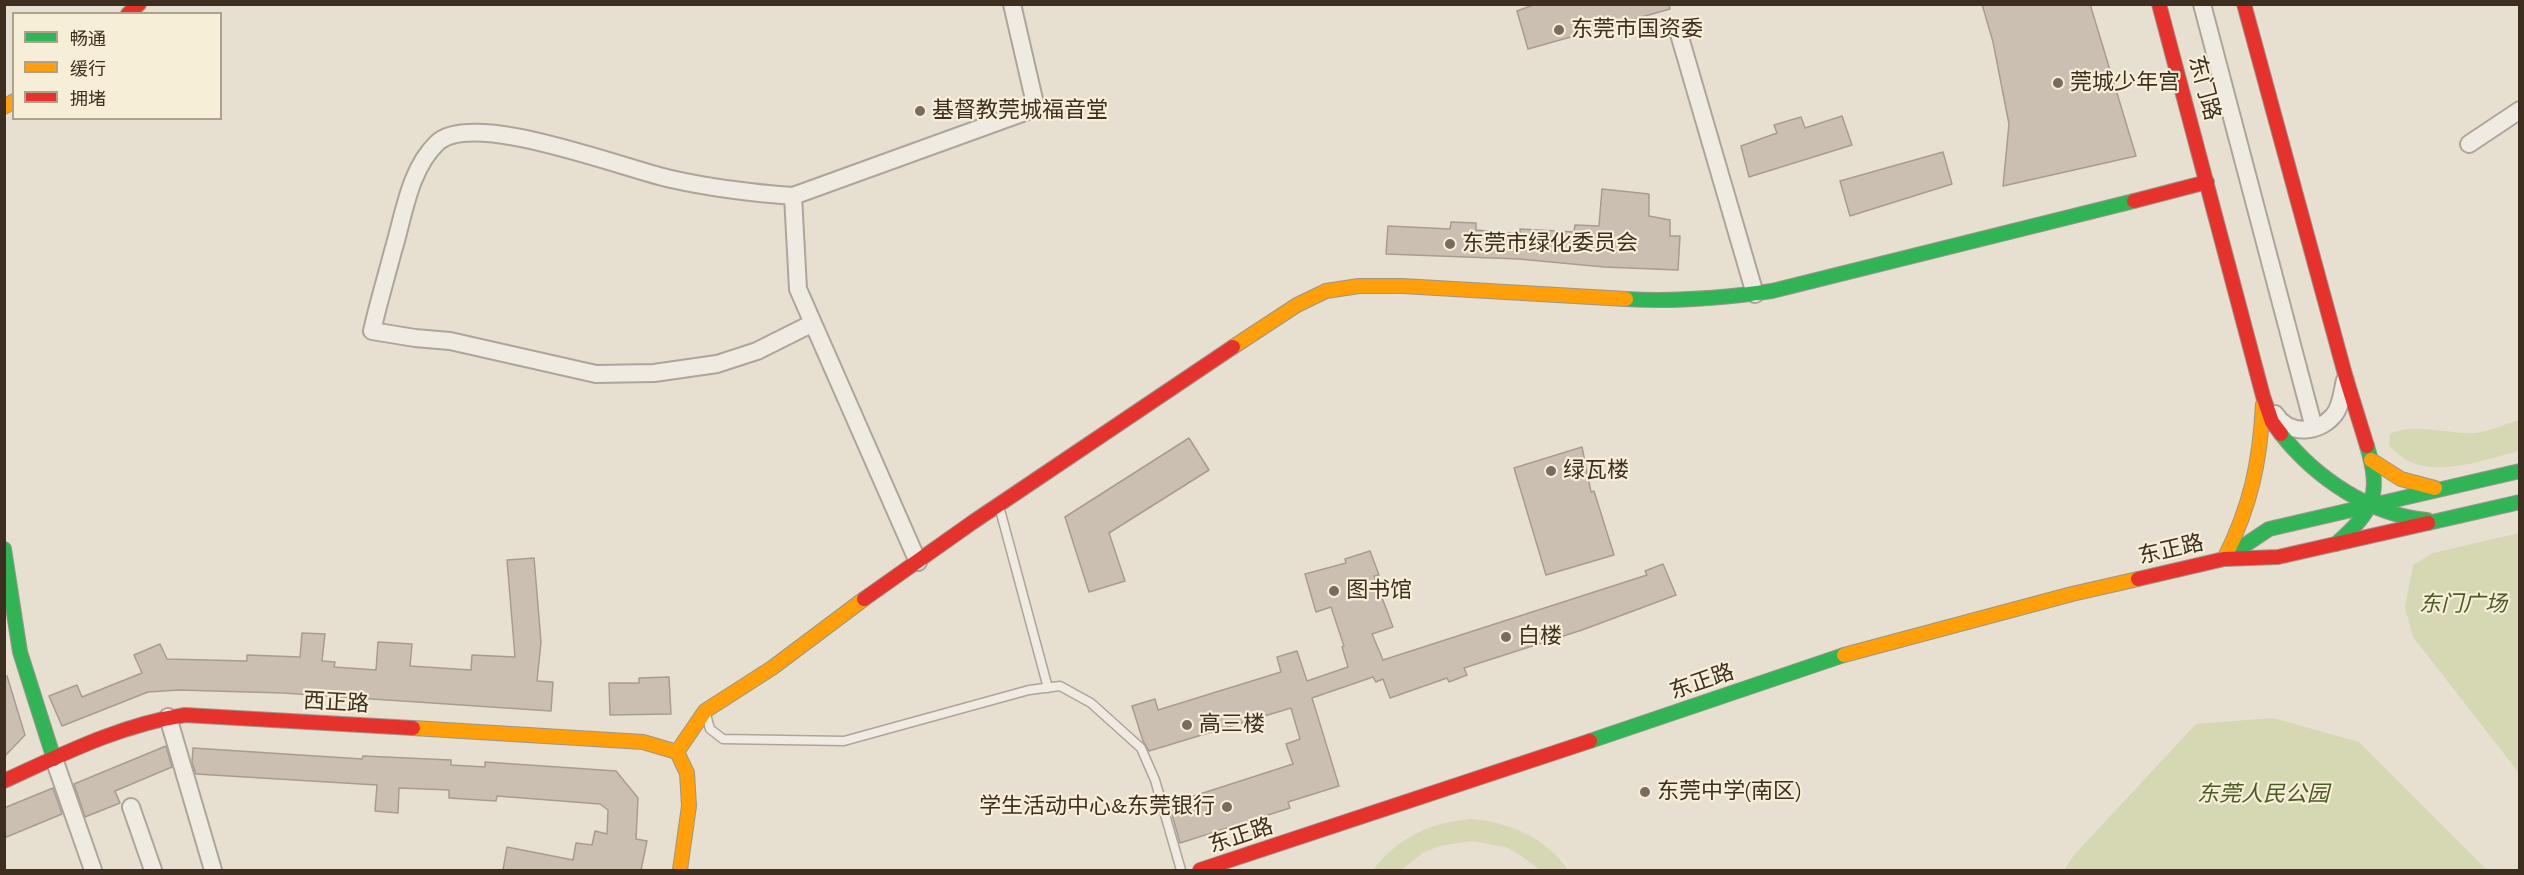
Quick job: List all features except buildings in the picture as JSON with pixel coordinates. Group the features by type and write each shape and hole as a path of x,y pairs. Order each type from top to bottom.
{"street":[{"path":"813,323 757,351 717,364 631,374 596,374 450,341 415,339 372,331 404,208 419,166 438,142 455,134 482,132 519,137 670,179 737,191 793,196 1035,108 1012,4"},
{"name":"东门路","path":"2159,4 2263,396"},
{"path":"2202,4 2314,428"},
{"path":"2244,4 2346,378 2372,460 2374,480 2371,506 2356,526 2336,544"},
{"path":"1679,34 1755,294"},
{"path":"2469,144 2520,110"},
{"path":"680,870 689,806 687,773 677,752 705,711 772,668 830,623 999,504 1278,318 1326,291 1359,286 1402,286 1656,301 1724,298 1755,294 1879,266 2207,182"},
{"path":"793,196 798,289 918,562"},
{"path":"2263,396 2279,421 2302,431 2314,428 2334,416 2346,378"},
{"path":"2263,396 2275,427 2291,447 2321,473 2371,506 2410,518 2431,520 2459,516"},
{"path":"2224,559 2242,524 2253,494 2260,456 2263,396"},
{"path":"2372,460 2390,476 2420,487 2446,489"},
{"path":"2224,559 2270,529 2520,471"},
{"path":"2224,559 2278,557 2520,502"},
{"path":"4,549 20,652 93,870"},
{"name":"东正路","path":"1200,870 1332,829 1848,654 2073,594 2224,559"},
{"name":"西正路","path":"4,781 134,724 168,717 197,716 643,742 677,752"},
{"path":"168,717 213,870"},
{"path":"131,807 153,870"}],"lane":[{"path":"999,504 1048,688"},
{"path":"705,711 710,729 723,739 844,741 1029,690 1060,686 1091,703 1141,748 1155,780 1181,870"}],"green space":[{"path":"2519,420 2519,451 2468,464 2433,467 2417,464 2402,457 2389,445 2390,434 2408,429 2474,433 2491,430"},
{"name":"东门广场","path":"2520,533 2519,773 2413,637 2405,607 2413,565 2433,553"},
{"name":"东莞人民公园","path":"2273,718 2359,742 2487,870 2064,870 2074,855 2196,724"},
{"path":"1472,819 1513,828 1538,840 1559,858 1568,870 1540,870 1505,847 1472,841 1439,846 1423,853 1401,870 1373,870 1393,849 1416,833 1443,824"}],"traffic: fast":[{"path":"1626,299 1699,299 1772,291 2134,201"},
{"path":"2281,434 2311,465 2346,492 2385,511 2427,520"},
{"path":"2336,544 2359,522 2371,501 2374,478 2367,446"},
{"path":"2224,559 2269,529 2520,471"},
{"path":"2428,523 2520,502"},
{"path":"4,549 20,652 54,759"},
{"path":"1590,741 1844,655"}],"traffic: slow":[{"path":"4,107 12,102"},
{"path":"1233,347 1297,305 1326,291 1359,286 1402,286 1626,299"},
{"path":"2225,557 2253,483 2263,404"},
{"path":"2371,460 2401,479 2435,488"},
{"path":"1844,655 2072,594 2138,579"},
{"path":"677,752 705,711 772,668 864,599"},
{"path":"413,728 643,742 677,752"},
{"path":"677,752 687,773 689,806 680,870"}],"traffic: jam":[{"path":"130,12 139,4"},
{"path":"2159,4 2263,396 2272,422 2281,434"},
{"path":"2244,4 2346,378 2367,446"},
{"path":"2134,201 2207,182"},
{"path":"864,599 973,522 1233,347"},
{"path":"2138,579 2224,559 2278,557 2428,523"},
{"path":"4,781 115,733 185,715 413,728"},
{"path":"1200,870 1590,741"}],"place":[{"name":"东莞市国资委","path":"1559,30"},
{"name":"莞城少年宫","path":"2058,83"},
{"name":"基督教莞城福音堂","path":"920,111"},
{"name":"东莞市绿化委员会","path":"1450,244"},
{"name":"绿瓦楼","path":"1551,471"},
{"name":"图书馆","path":"1334,591"},
{"name":"白楼","path":"1506,637"},
{"name":"高三楼","path":"1187,725"},
{"name":"东莞中学(南区)","path":"1645,792"},
{"name":"学生活动中心&东莞银行","path":"1227,807"}]}
